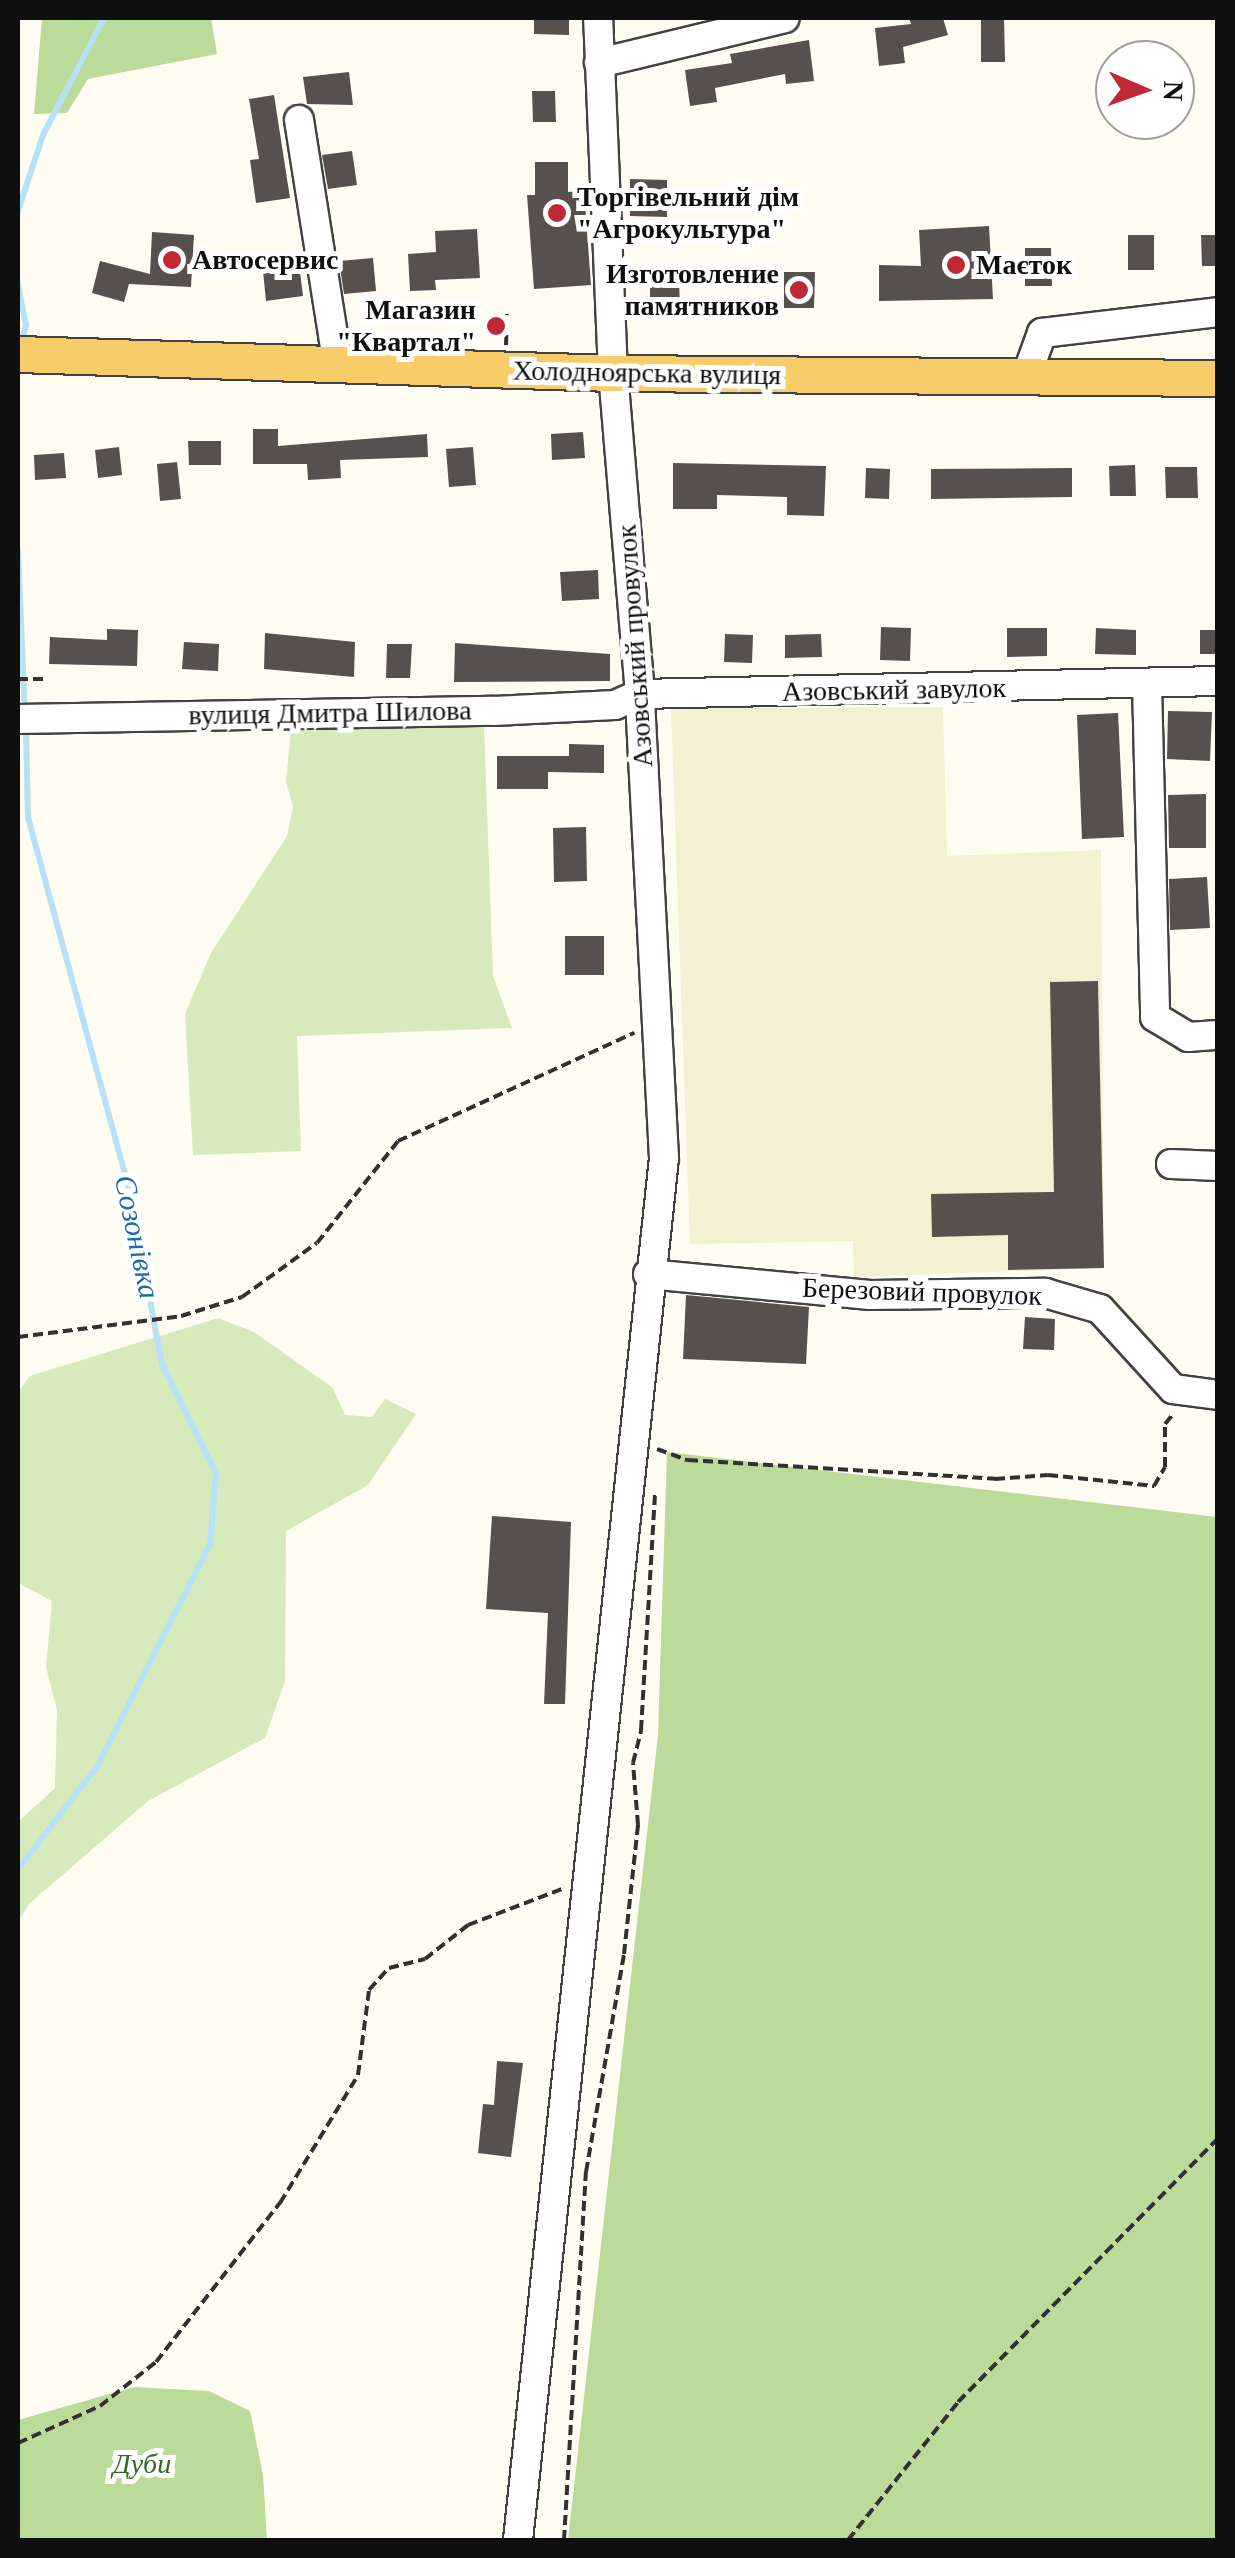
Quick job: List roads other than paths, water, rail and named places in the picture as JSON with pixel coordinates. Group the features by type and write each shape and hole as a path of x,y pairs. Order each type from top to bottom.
{"main road":[{"name":"Холодноярська вулиця","path":"29,355 613,374 1218,378"}],"street":[{"name":"Азовський провулок","path":"518,2540 590,1883 648,1274 664,1158 661,1020 640,694 613,374 598,18"},
{"path":"600,64 785,18"},
{"path":"299,120 338,366"},
{"path":"1026,378 1042,333 1218,312"},
{"name":"Азовський завулок","path":"640,694 1218,680"},
{"path":"1147,682 1154,1017 1188,1036 1218,1036"},
{"name":"вулиця Дмитра Шилова","path":"18,720 493,711 614,704 640,694"},
{"path":"1171,1164 1218,1166"},
{"name":"Березовий провулок","path":"648,1274 870,1295 1045,1293 1100,1309 1147,1367 1173,1389 1207,1395"}],"waterway":[{"name":"Созонівка","path":"18,211 43,135 104,18"},
{"name":"Созонівка","path":"18,285 26,325 22,343"},
{"name":"Созонівка","path":"18,550 25,714"},
{"name":"Созонівка","path":"18,1869 98,1765 210,1544 216,1473 162,1364 129,1189 28,817 26,726"}],"place":[{"name":"Торгівельний дім \"Агрокультура\"","path":"557,213"},
{"name":"Автосервис","path":"172,260"},
{"name":"Маєток","path":"956,265"},
{"name":"Изготовление памятников","path":"799,290"},
{"name":"Магазин \"Квартал\"","path":"496,326"}],"park label":[{"name":"Дуби","path":"142,2464"}]}
